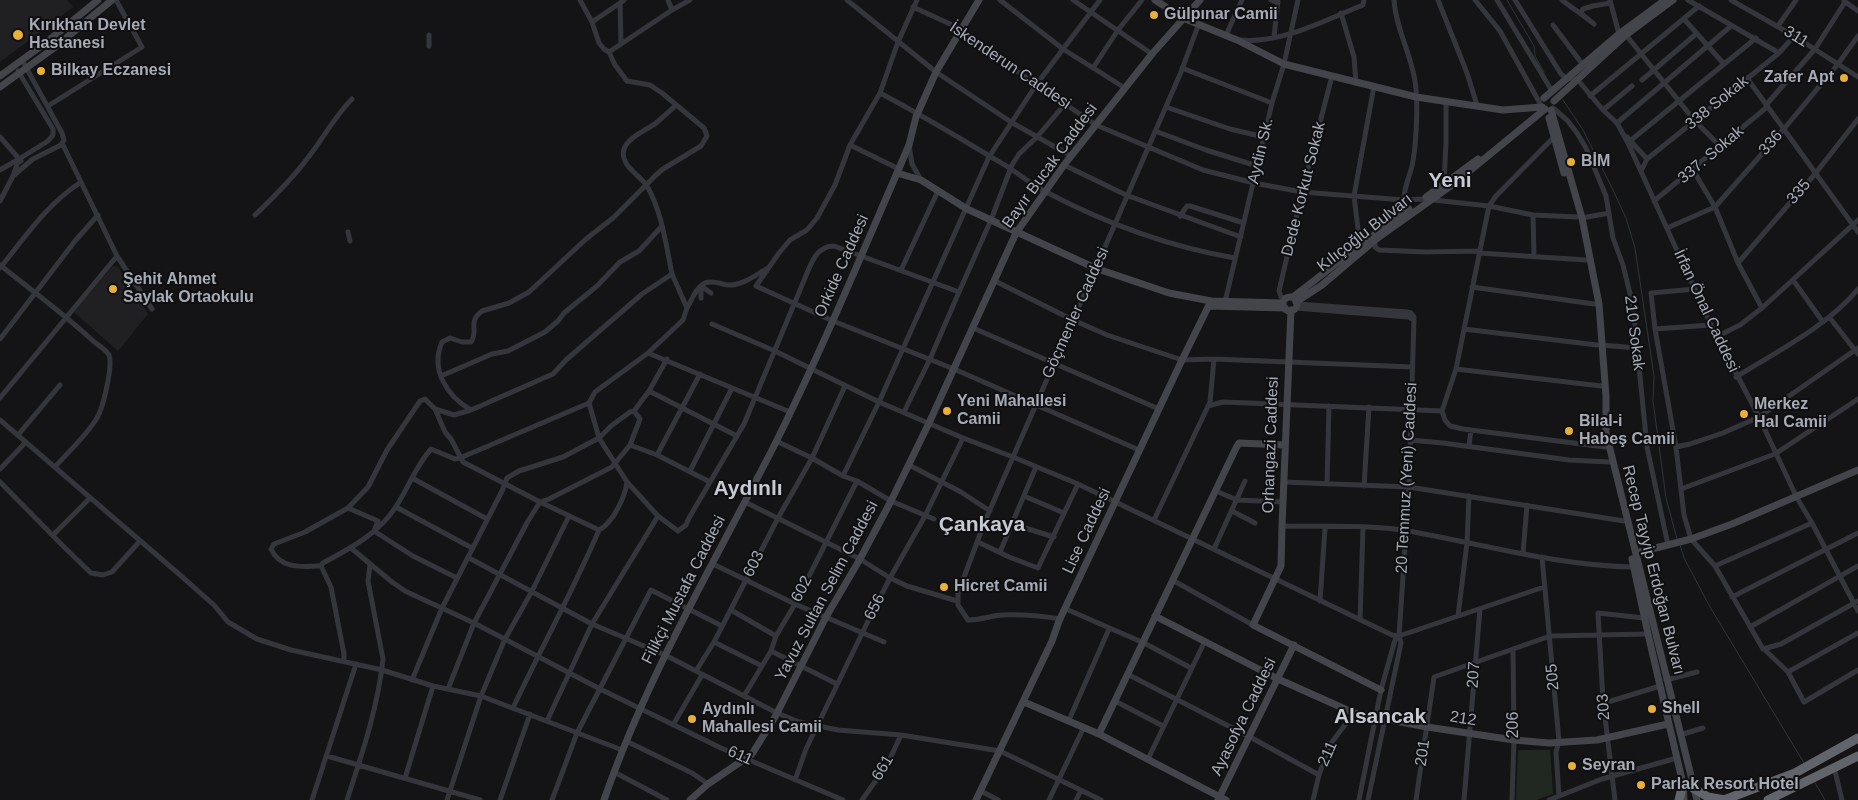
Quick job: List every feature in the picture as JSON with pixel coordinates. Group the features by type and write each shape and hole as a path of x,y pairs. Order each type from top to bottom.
{"highway":[{"path":"1693,788 1708,797 1724,800 1795,773 1858,738"},
{"path":"1768,800 1858,756"},
{"path":"1679,800 1683,784"}],"street":[{"path":"0,76 48,41 98,0"},
{"path":"0,87 54,48 114,0 142,47 46,104 38,105"},
{"path":"472,410 458,402 450,393 442,376 438,357 442,342 450,338 462,342 471,342 474,338 474,320 478,314 520,298 529,292 586,239 612,218 646,184 664,169 701,146 707,136 704,128 650,85 627,81 609,52 599,43 592,22 581,0"},
{"path":"668,0 672,10"},
{"path":"609,52 690,0"},
{"path":"847,0 936,72 1011,122 1071,156"},
{"path":"917,0 898,42 880,93 850,145 835,185 818,218 806,230 790,240 756,286 833,321 954,369 1139,450"},
{"name":"Orkide Caddesi","path":"811,369 898,171 918,113 936,72 979,0"},
{"path":"1000,0 1063,49 1125,88"},
{"path":"1073,0 1152,54"},
{"path":"843,476 879,402 989,157 1036,85 1100,0"},
{"path":"1093,68 1118,30 1142,0"},
{"path":"1155,0 1198,26 1226,35 1284,64 1416,97 1503,110 1549,107 1623,34 1673,0"},
{"name":"Bayır Bucak Caddesi","path":"929,423 1016,233 1071,156 1152,54 1200,0"},
{"path":"1226,35 1242,0"},
{"path":"1271,0 1278,2 1274,37"},
{"name":"Aydin Sk.","path":"1226,302 1298,0"},
{"path":"1237,40 1250,41 1291,33 1363,5 1364,0"},
{"path":"1394,0 1394,11 1408,54 1416,88 1414,149 1412,166 1404,188 1404,200"},
{"path":"1438,0 1467,73 1477,105"},
{"name":"210 Sokak","path":"1475,0 1500,31 1549,107 1567,120 1586,148 1606,196 1612,238 1623,265 1634,306 1648,447 1668,545"},
{"path":"1496,0 1552,91"},
{"path":"1515,0 1561,74 1566,78 1577,78"},
{"path":"1562,0 1594,24"},
{"path":"1549,107 1542,102 1544,98 1566,78 1665,0"},
{"path":"1688,0 1779,52"},
{"path":"1778,26 1796,0"},
{"path":"621,44 622,1"},
{"path":"592,22 622,1"},
{"name":"311","path":"1736,1 1858,77"},
{"path":"1843,1 1858,11"},
{"name":"337. Sokak","path":"1654,201 1721,147 1766,106 1815,49 1843,1"},
{"path":"1581,13 1583,9 1610,2 1623,34 1694,120 1721,147"},
{"path":"1590,96 1699,6"},
{"name":"İskenderun Caddesi","path":"913,7 961,29 1036,85 1096,125 1203,170 1254,183 1302,192 1489,206 1533,215 1580,218 1609,213"},
{"path":"1341,13 1354,57 1356,82"},
{"path":"1684,19 1724,64"},
{"path":"1554,25 1583,65"},
{"name":"Göçmenler Caddesi","path":"957,601 958,593 985,521 1126,195 1149,147 1198,26"},
{"path":"1617,123 1731,26"},
{"path":"1642,80 1696,34"},
{"path":"429,35 429,46"},
{"name":"338 Sokak","path":"1641,171 1647,160 1779,52 1794,36"},
{"name":"336","path":"1667,228 1714,207 1783,130 1838,64 1858,36"},
{"path":"1630,141 1756,38"},
{"path":"13,176 33,159 61,145 64,140 22,60"},
{"path":"0,170 48,141 53,136 53,129 14,66"},
{"path":"1182,68 1272,103"},
{"name":"Dede Korkut Sokak","path":"1291,304 1281,296 1279,291 1332,76"},
{"name":"İrfan Önal Caddesi","path":"1577,78 1590,96 1617,123 1647,160"},
{"path":"1747,78 1814,174 1858,232"},
{"path":"1360,245 1354,196 1374,86"},
{"path":"1603,110 1632,86"},
{"path":"880,93 918,113 1044,192 1115,224 1202,253 1235,258"},
{"path":"1544,98 1549,97 1549,107"},
{"path":"256,215 310,155 342,109 352,99"},
{"path":"1444,183 1446,101"},
{"path":"904,412 930,359 1010,169 1019,154 1038,136 1064,104"},
{"path":"676,105 657,123 630,141 623,150 623,156 629,168 646,184 653,198 662,226 672,274 687,308"},
{"path":"1166,107 1230,129 1264,137"},
{"name":"Recep Tayyip Erdoğan Bulvarı","path":"1549,107 1553,138 1580,218 1606,396 1606,433 1697,800"},
{"name":"Recep Tayyip Erdoğan Bulvarı","path":"1549,107 1580,218 1599,304 1604,447 1624,521 1644,618 1683,784 1684,800"},
{"name":"Kılıçoğlu Bulvarı","path":"1291,304 1322,285 1375,240 1427,200 1444,183 1549,107"},
{"name":"Kılıçoğlu Bulvarı","path":"1291,304 1360,245 1455,183 1549,107"},
{"name":"335","path":"1738,264 1814,174 1858,118"},
{"name":"İrfan Önal Caddesi","path":"1617,123 1736,377 1759,417 1797,498 1839,576 1856,602 1858,611"},
{"path":"1155,131 1257,166"},
{"path":"0,137 26,165"},
{"path":"1553,138 1496,196 1489,206 1456,369 1442,411 1445,420 1450,426 1604,447"},
{"path":"62,143 117,256 152,309"},
{"path":"908,144 912,164 921,180"},
{"path":"850,145 898,171 921,180 990,220 1095,268 1169,293 1210,303 1291,304"},
{"path":"0,201 13,176 19,159"},
{"path":"1064,165 1126,195 1240,237"},
{"path":"1693,170 1714,207 1738,264 1762,308"},
{"path":"55,467 95,422 101,412 110,357 106,351 66,317 1,266 36,222 81,182"},
{"path":"901,270 938,191"},
{"path":"1180,216 1190,206 1244,223"},
{"path":"0,339 75,241 98,215"},
{"path":"1533,215 1534,258"},
{"path":"1718,336 1740,325 1762,308 1854,226 1858,220"},
{"path":"442,376 492,354 508,351 545,332 564,313 597,286 620,262 639,251 662,226"},
{"path":"348,232 350,241"},
{"path":"1375,240 1375,247 1379,250 1479,252 1534,258 1586,260"},
{"path":"589,403 599,438 627,482 658,516 678,531 686,525 744,424 814,257 820,249 834,246 958,292"},
{"path":"0,398 117,256"},
{"path":"599,530 463,462 460,458 451,439 445,432 435,409 425,399 420,401 387,450 368,487 348,508 305,532 274,544 271,549 274,556 287,565 302,567 321,566 351,548 384,523 396,507 409,480 430,450 456,459 460,458 589,403 595,392 648,353 683,320 687,308 701,286 709,282 725,285 739,284 770,266"},
{"path":"435,409 454,414 472,410 553,374 642,294 672,274"},
{"path":"1792,280 1823,322"},
{"path":"995,281 1073,320 1108,335 1182,360 1214,359 1412,367"},
{"path":"701,286 711,293"},
{"path":"701,286 701,298"},
{"path":"1472,287 1594,304"},
{"path":"1695,289 1651,293 1655,330 1676,447 1685,522 1690,540 1715,566 1762,647 1788,672 1804,702 1858,670"},
{"path":"1736,377 1830,318 1847,303 1858,289"},
{"path":"1210,303 1291,304"},
{"name":"Lise Caddesi","path":"976,800 1024,702 1115,501 1210,303"},
{"name":"20 Temmuz (Yeni) Caddesi","path":"1291,304 1409,317 1414,320 1409,488 1399,636 1401,643 1368,800"},
{"name":"Orhangazi Caddesi","path":"1253,625 1282,566 1291,304"},
{"path":"1676,447 1723,433 1759,417 1857,351 1830,318"},
{"path":"712,324 775,351 879,402 1078,484 1392,635 1399,636 1544,587"},
{"path":"1655,330 1711,325"},
{"path":"972,328 1159,409"},
{"path":"1464,329 1637,348"},
{"path":"648,353 790,412"},
{"path":"1154,520 1208,406 1214,359"},
{"path":"412,680 442,608 469,558 472,548 507,478 519,471 563,457 599,438 610,426 630,412 634,412 667,360"},
{"name":"Filikçi Mustafa Caddesi","path":"604,800 639,708 811,369"},
{"path":"1456,369 1601,386"},
{"path":"657,455 700,374"},
{"path":"18,435 60,385"},
{"name":"603","path":"696,671 714,642 778,518 812,458 846,386"},
{"path":"690,471 732,388"},
{"path":"649,391 736,436"},
{"path":"1681,489 1775,454 1858,400"},
{"path":"1208,406 1223,402 1410,408 1442,411"},
{"path":"1327,484 1329,406"},
{"path":"1364,486 1369,407"},
{"path":"448,689 474,623 540,502 612,467 630,445 640,419 634,412"},
{"path":"0,420 214,605 228,622 257,639 291,650 344,660 433,686 481,696 622,750"},
{"name":"Yavuz Sultan Selim Caddesi","path":"690,800 708,784 752,754 777,713 826,616 860,560 892,501 929,423"},
{"path":"1469,446 1471,430"},
{"name":"656","path":"795,780 806,749 862,633 925,516 963,438"},
{"path":"1410,440 1569,460 1608,462"},
{"path":"776,441 812,458 843,476 857,481 892,501 934,519"},
{"path":"0,469 26,442"},
{"path":"1100,734 1155,616 1174,581 1192,539 1240,444 1285,445"},
{"path":"630,445 657,455 710,482"},
{"path":"909,465 942,481 990,511"},
{"path":"1000,552 1036,467"},
{"path":"1636,553 1690,540 1797,498 1858,470"},
{"path":"412,478 487,519"},
{"name":"602","path":"744,696 771,651 776,636 795,604 857,481"},
{"path":"1214,549 1245,481"},
{"path":"0,482 88,571 99,575 112,572 140,541"},
{"path":"513,708 537,656 563,609 599,530 607,526 626,492 627,482"},
{"path":"1284,482 1409,488 1624,521"},
{"path":"978,542 1038,568 1078,484"},
{"path":"1216,490 1237,500 1283,502"},
{"path":"1024,496 1064,513"},
{"path":"1458,616 1468,543 1469,496"},
{"path":"53,535 90,498"},
{"path":"745,502 907,586 957,601 968,620 980,620 1002,615 1038,615 1061,619"},
{"path":"1523,553 1527,505"},
{"path":"396,507 472,548"},
{"path":"348,508 378,521 374,531"},
{"path":"1232,511 1255,523"},
{"path":"447,800 481,696 505,639 532,591 568,516"},
{"path":"547,721 592,624 658,516"},
{"path":"985,521 1012,524 1054,537"},
{"path":"1715,566 1812,523"},
{"path":"1282,526 1405,531 1542,557 1615,567 1634,567"},
{"path":"1320,601 1325,528"},
{"path":"1360,620 1363,528"},
{"path":"374,531 413,556 457,578"},
{"path":"1732,597 1858,533"},
{"name":"611","path":"351,548 405,591 474,623 673,725 744,758 843,800"},
{"name":"205","path":"1542,557 1559,742 1556,752 1559,796"},
{"path":"469,558 592,624 665,655 777,713 799,722 838,730 902,735 1000,751 1101,800"},
{"path":"712,564 795,604 884,642"},
{"path":"347,800 379,692 382,670 383,659 368,581 370,565"},
{"path":"321,566 332,587 344,660"},
{"path":"1750,627 1858,566"},
{"path":"1174,581 1253,625 1381,690"},
{"path":"552,800 577,733 651,590 722,626"},
{"path":"1762,647 1781,644 1856,602"},
{"path":"1066,609 1144,643 1191,668"},
{"name":"207","path":"1464,800 1480,609"},
{"path":"731,610 776,636"},
{"name":"203","path":"1615,800 1606,738 1598,613 1644,618"},
{"name":"212","path":"1155,616 1278,679 1354,714 1514,740 1549,743 1606,738 1668,724"},
{"path":"1069,720 1109,629"},
{"path":"1788,672 1858,633"},
{"path":"1475,662 1550,636 1648,634"},
{"path":"1360,800 1381,690 1395,640 1399,636"},
{"path":"1148,759 1205,641"},
{"path":"714,642 762,666"},
{"name":"Ayasofya Caddesi","path":"1222,799 1294,645"},
{"name":"206","path":"1512,800 1514,740 1513,649"},
{"path":"771,651 838,684"},
{"name":"201","path":"1416,800 1434,677 1475,662"},
{"path":"312,800 356,664"},
{"path":"1666,680 1696,672"},
{"path":"1127,674 1319,774"},
{"path":"673,725 702,675"},
{"path":"405,778 433,686"},
{"path":"1603,702 1660,686"},
{"path":"1114,701 1163,726"},
{"path":"1024,702 1100,734 1222,799"},
{"path":"500,800 530,714"},
{"name":"211","path":"1313,800 1319,774 1329,746 1354,714"},
{"path":"1048,800 1084,727"},
{"path":"1680,735 1704,728"},
{"name":"661","path":"862,800 887,765 902,735"},
{"path":"626,741 692,773 708,784"},
{"path":"327,756 480,800"},
{"path":"1549,800 1602,779 1677,758"},
{"path":"1834,767 1842,800"},
{"path":"614,772 667,800"},
{"path":"1076,800 1080,790"},
{"path":"981,791 998,800"}],"shaded area":[{"name":"Kırıkhan Devlet Hastanesi","path":"0,0 67,0 73,7 0,62"},
{"name":"Şehit Ahmet Saylak Ortaokulu","path":"113,266 118,267 148,314 118,351 74,312"},
{"path":"1518,750 1550,750 1553,794 1536,800 1516,800"}],"waterway":[{"path":"1507,0 1534,46 1535,56 1544,72"},
{"path":"1563,100 1583,130 1613,190 1626,218 1635,248 1654,376 1653,401 1666,498 1677,539"},
{"path":"1680,545 1684,558 1710,607 1804,763"},
{"path":"1814,781 1825,800"}],"place":[{"name":"Gülpınar Camii","path":"1154,15"},
{"name":"Kırıkhan Devlet Hastanesi","path":"18,35"},
{"name":"Bilkay Eczanesi","path":"41,71"},
{"name":"Zafer Apt","path":"1844,78"},
{"name":"BİM","path":"1571,162"},
{"name":"Şehit Ahmet Saylak Ortaokulu","path":"113,289"},
{"name":"Yeni Mahallesi Camii","path":"947,411"},
{"name":"Merkez Hal Camii","path":"1744,414"},
{"name":"Bilal-i Habeş Camii","path":"1569,431"},
{"name":"Hicret Camii","path":"944,587"},
{"name":"Shell","path":"1652,709"},
{"name":"Aydınlı Mahallesi Camii","path":"692,719"},
{"name":"Seyran","path":"1572,766"},
{"name":"Parlak Resort Hotel","path":"1641,785"}],"district":[{"name":"Yeni","path":"1450,181"},
{"name":"Aydınlı","path":"748,489"},
{"name":"Çankaya","path":"982,525"},
{"name":"Alsancak","path":"1380,717"}]}
